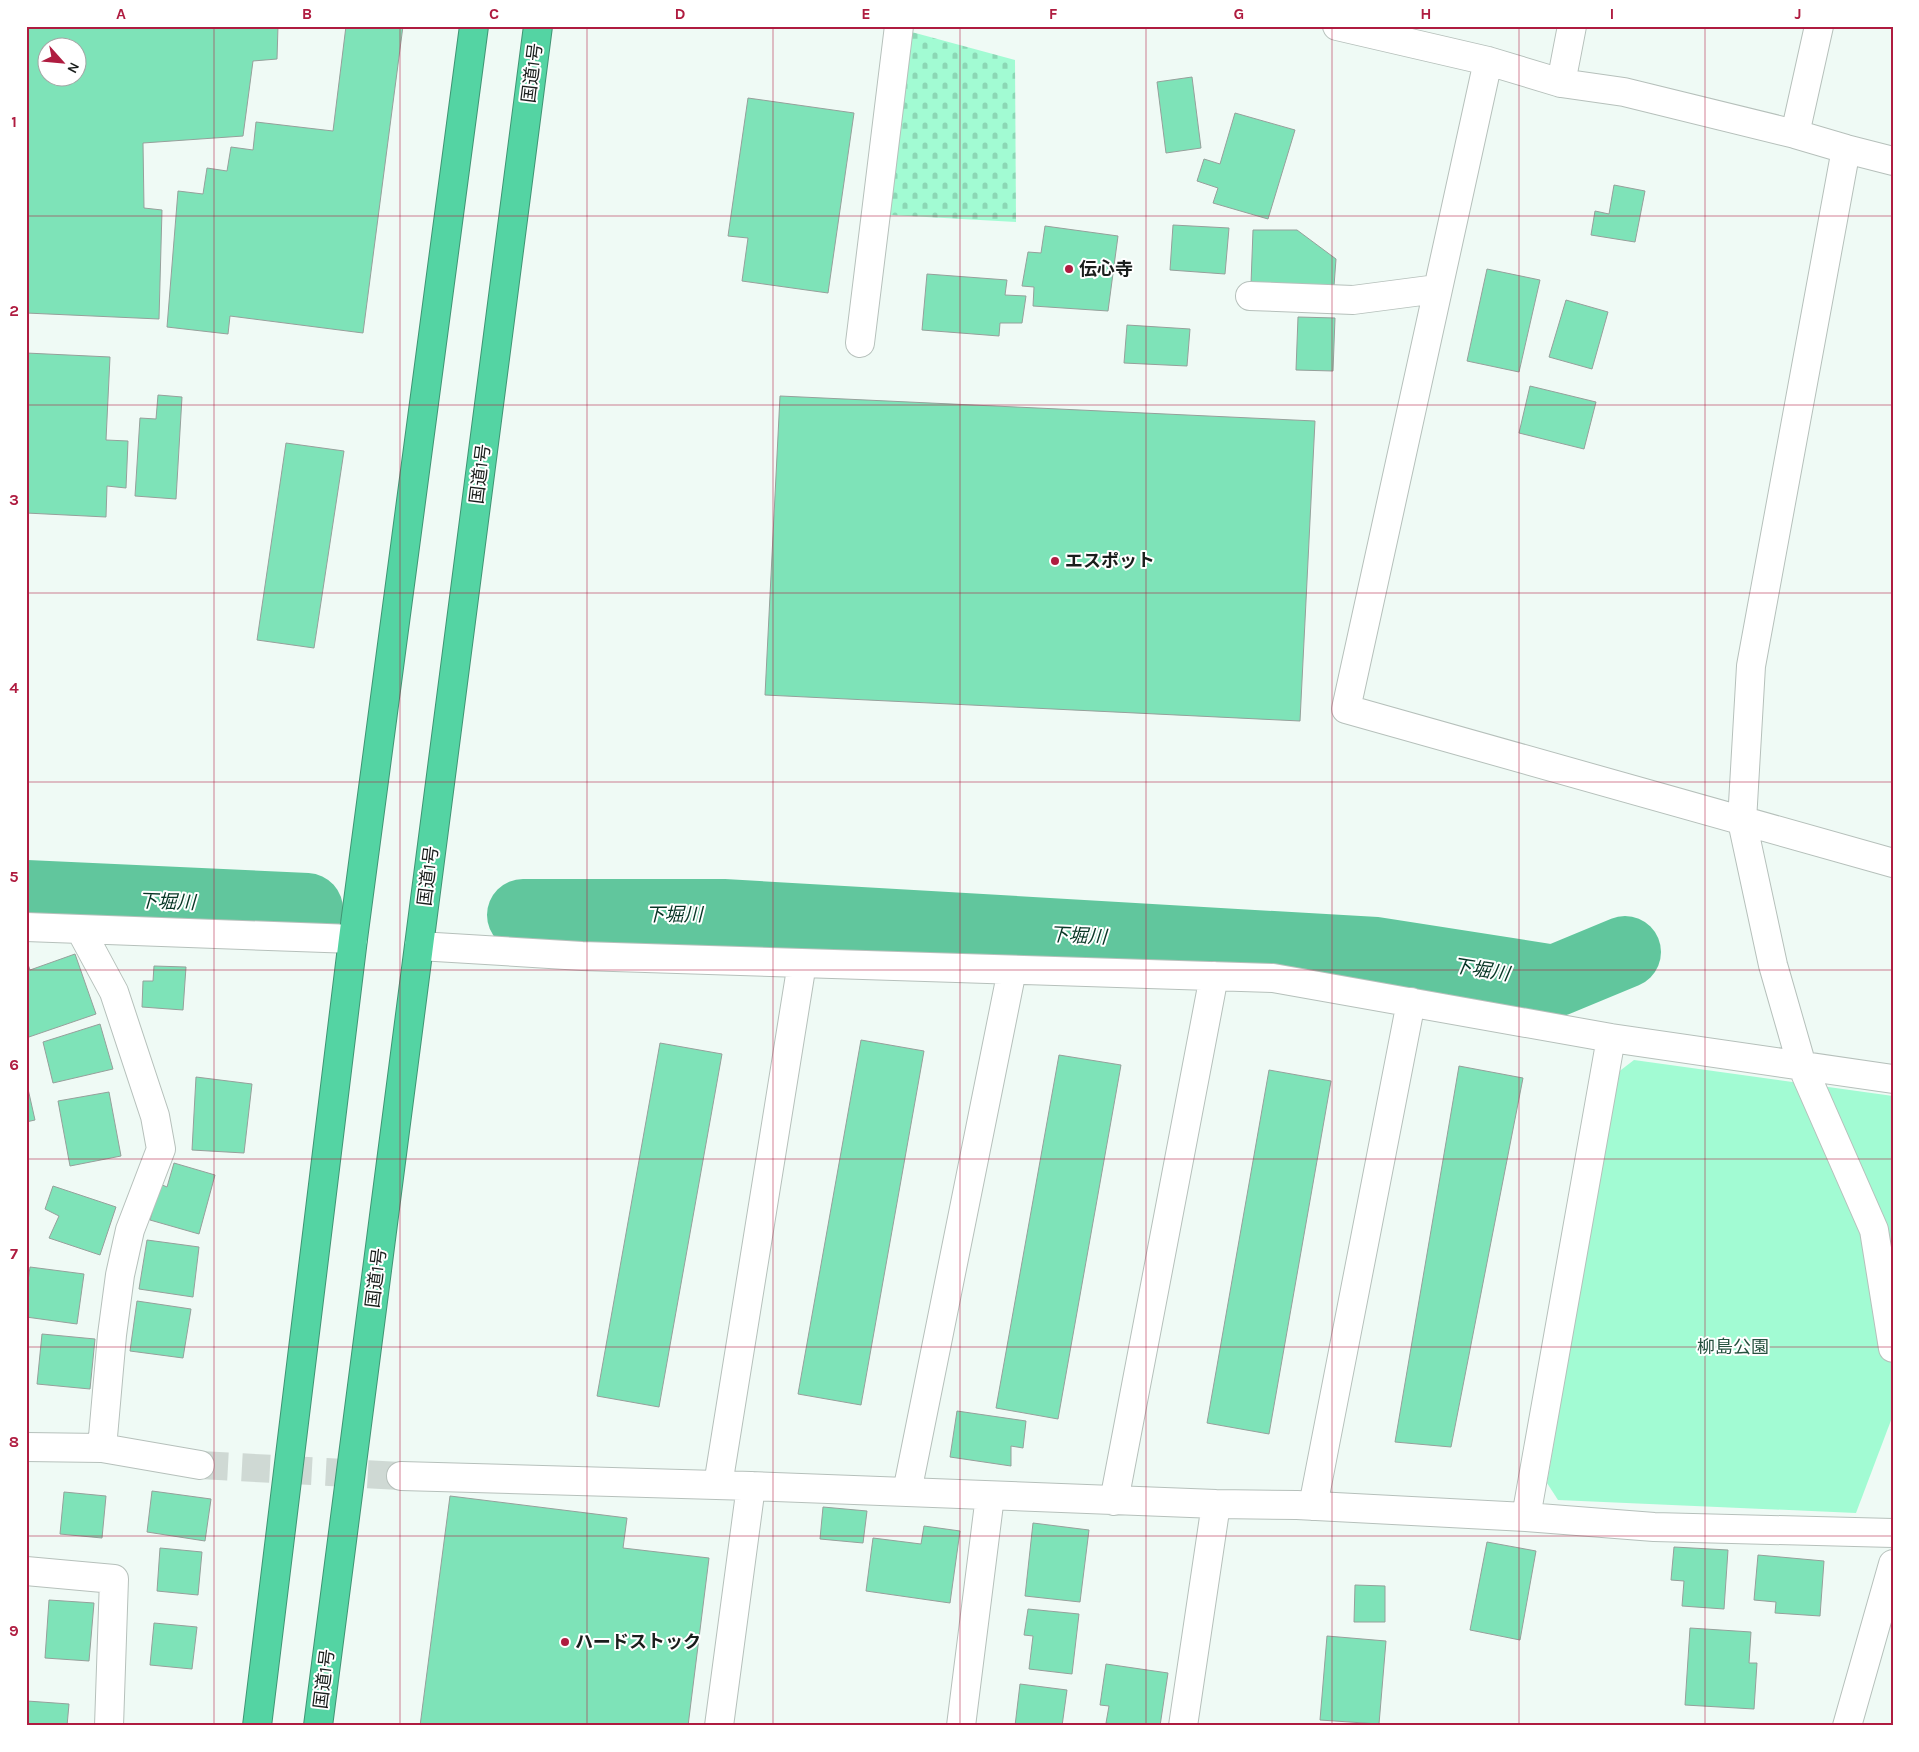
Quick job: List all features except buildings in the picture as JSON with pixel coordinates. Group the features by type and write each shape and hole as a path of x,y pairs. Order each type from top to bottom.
{"highway":[{"path":"257,1726 353,939 474,26"},
{"name":"国道1号","path":"318,1726 538,26"}],"street":[{"path":"860,344 899,26"},
{"path":"1337,26 1488,61 1560,83 1624,92 1795,134 1893,161"},
{"path":"1560,83 1572,26"},
{"path":"1795,134 1819,26"},
{"path":"1488,61 1346,709 1893,863"},
{"path":"1846,149 1752,666 1742,821 1773,965 1802,1066 1874,1230 1893,1348"},
{"path":"1250,296 1353,300 1437,289"},
{"path":"26,927 353,939"},
{"path":"80,929 114,992 155,1116 161,1149 130,1230 120,1275 112,1335 102,1448"},
{"path":"419,946 582,956 1273,978 1611,1038 1893,1079"},
{"path":"718,1485 802,963"},
{"path":"906,1492 1012,970"},
{"path":"1114,1501 1214,976"},
{"path":"1313,1506 1410,1002"},
{"path":"1526,1517 1611,1038"},
{"path":"26,1447 102,1448 200,1465"},
{"path":"401,1476 751,1486 1114,1501 1313,1506 1526,1517 1654,1527 1893,1533"},
{"path":"719,1726 751,1486"},
{"path":"960,1726 990,1496"},
{"path":"1183,1726 1216,1504"},
{"path":"1847,1726 1893,1564"},
{"path":"26,1571 114,1579 109,1726"}],"green space":[{"path":"908,31 1015,60 1016,222 890,215"},
{"name":"柳島公園","path":"1634,1060 1893,1096 1893,1415 1856,1513 1558,1500 1547,1483 1617,1073"}],"waterway":[{"name":"下堀川","path":"26,896 307,909"},
{"name":"下堀川","path":"523,915 723,915 1376,953 1555,981 1625,952"}],"tunnel":[{"path":"200,1465 401,1476"}],"place":[{"name":"伝心寺","path":"1069,269"},
{"name":"エスポット","path":"1055,561"},
{"name":"ハードストック","path":"565,1642"}]}
